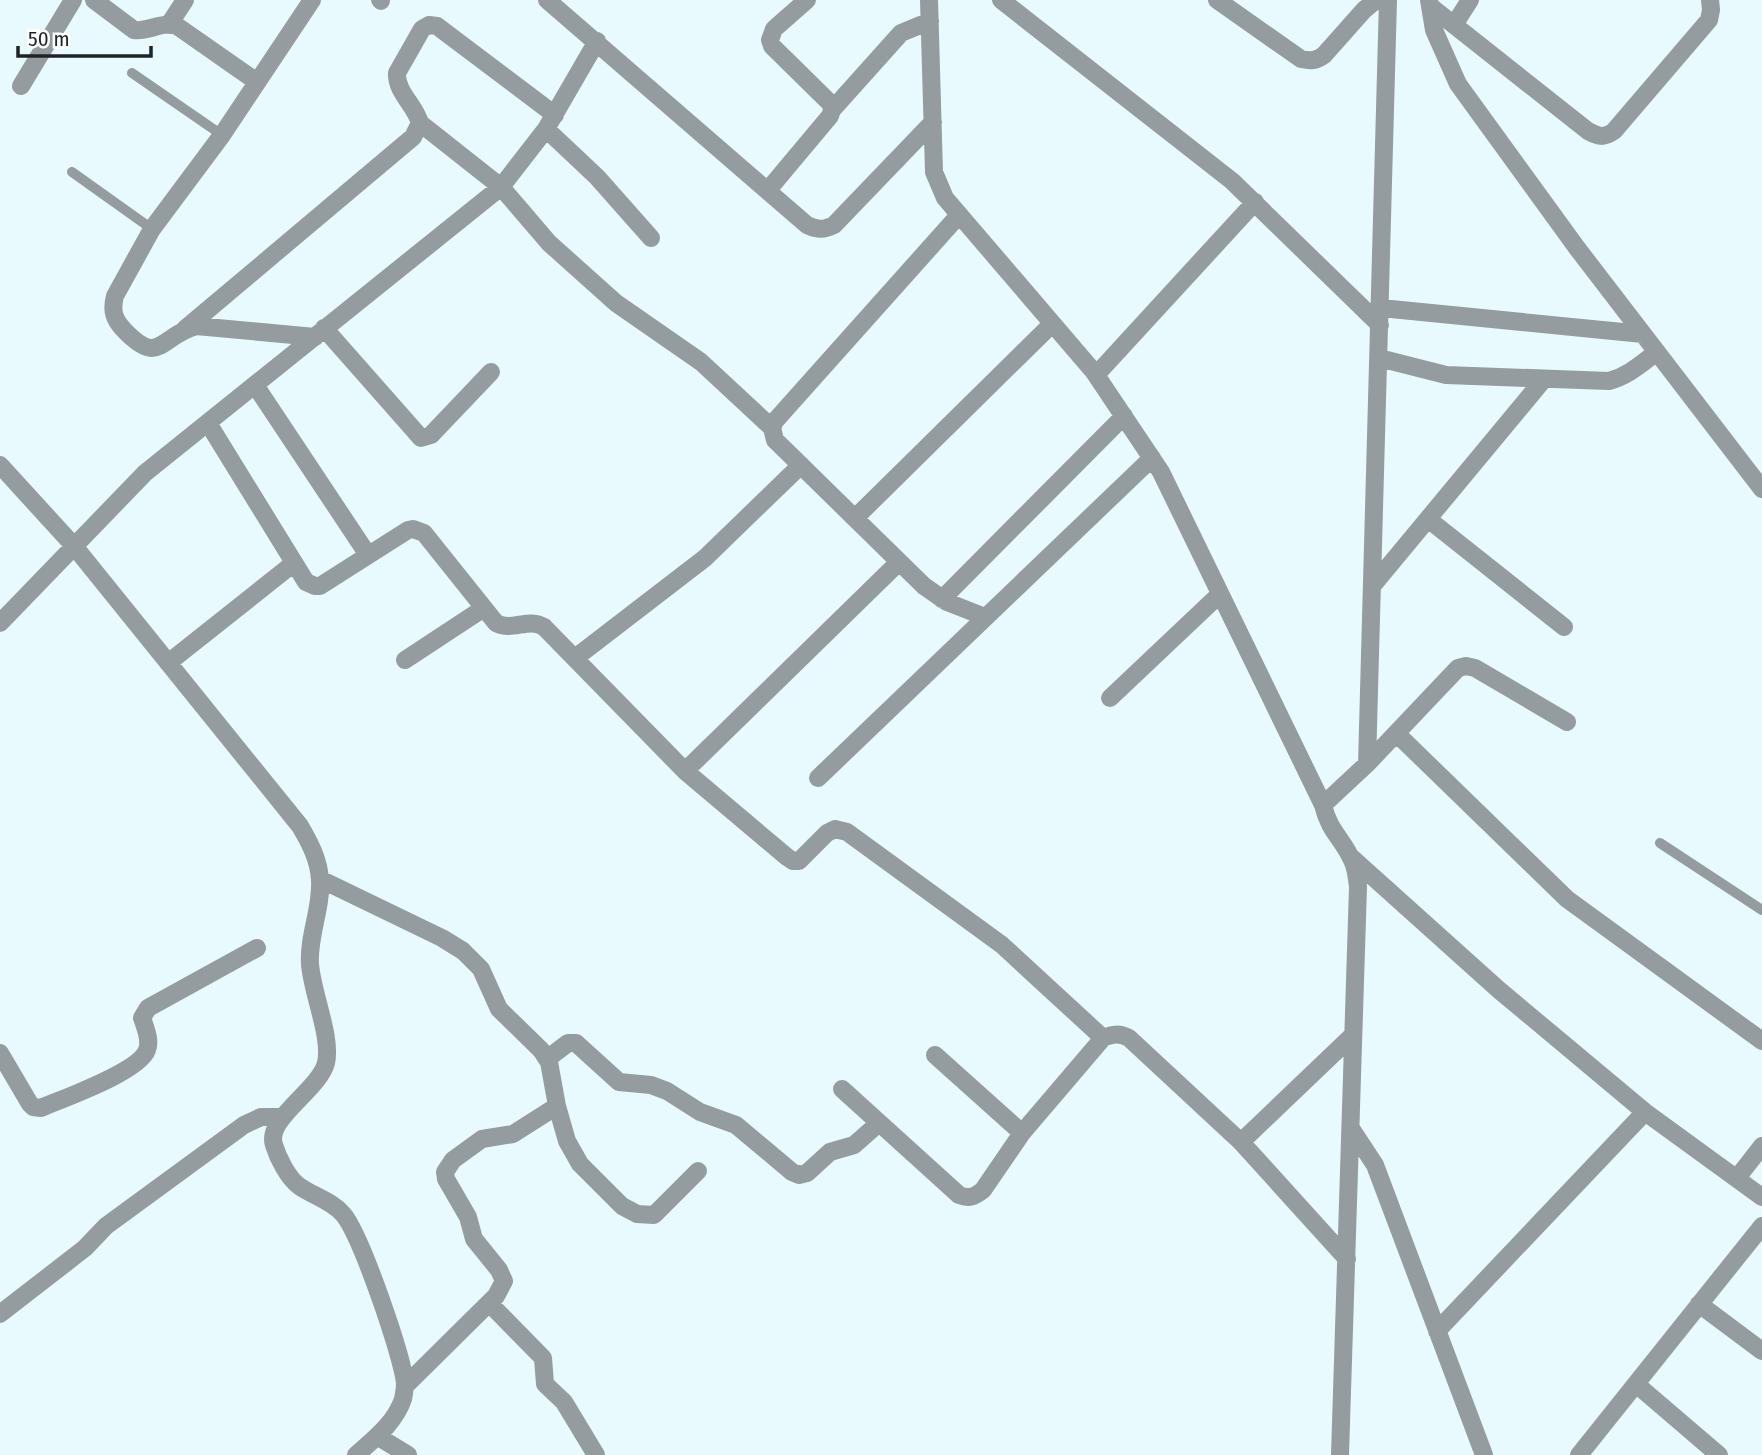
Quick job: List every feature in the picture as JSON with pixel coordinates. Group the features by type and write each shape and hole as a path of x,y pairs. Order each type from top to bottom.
{"street":[{"path":"21,86 73,0"},
{"path":"94,0 134,30 140,31 170,23 177,26 257,82"},
{"path":"170,23 185,0"},
{"path":"312,0 222,135 152,229 115,296 112,308 116,322 138,345 149,349 159,347 184,329 413,137 420,123 418,114 400,87 397,73 422,29 429,25 437,26 550,122 651,238"},
{"path":"768,191 831,116 831,104 772,46 770,40 774,29 807,0"},
{"path":"929,0 934,172 945,198 1096,375 1152,458 1170,488 1323,805 1328,823 1352,858 1499,990 1646,1112 1762,1197"},
{"path":"1002,0 1233,181 1380,316 1643,334"},
{"path":"1217,0 1301,59 1309,61 1324,55 1376,0"},
{"path":"1367,764 1388,0"},
{"path":"1454,25 1470,0"},
{"path":"1429,3 1588,131 1606,137 1615,131 1709,20 1712,10 1710,0"},
{"path":"550,1 807,225 816,229 834,225 933,122"},
{"path":"1429,3 1434,30 1458,84 1569,237 1762,489"},
{"path":"832,110 901,33 930,21"},
{"path":"0,623 131,486 501,187 550,122 597,41"},
{"path":"420,123 501,187 549,243 616,303 695,356 772,428 775,440 924,586 942,599 985,617"},
{"path":"1096,375 1255,202"},
{"path":"772,428 775,421 959,215"},
{"path":"855,518 1052,324"},
{"path":"184,329 196,326 320,333 421,438 431,435 491,372"},
{"path":"1380,358 1446,375 1609,381 1633,371 1657,352"},
{"path":"1373,585 1544,379"},
{"path":"255,385 368,555"},
{"path":"942,599 1124,416"},
{"path":"208,423 306,582 320,586 408,530 424,533 496,623 509,627 538,623 685,771 793,861 799,861 806,856 827,833 835,829 847,832 1002,945 1103,1038"},
{"path":"818,778 1152,458"},
{"path":"0,464 74,546 300,826 316,855 320,899 310,961 327,1049 326,1064 317,1080 276,1125 273,1144 292,1180 342,1212 350,1223 379,1296 405,1386"},
{"path":"575,658 705,558 801,465"},
{"path":"1428,519 1564,627"},
{"path":"685,771 899,562"},
{"path":"168,663 295,563"},
{"path":"1110,698 1220,594"},
{"path":"405,660 484,608"},
{"path":"1323,805 1397,734 1458,668 1475,668 1567,722"},
{"path":"1397,734 1567,899 1762,1041"},
{"path":"1340,1455 1358,887 1352,858"},
{"path":"320,879 443,938 463,951 481,969 499,1010 547,1059 567,1141 580,1164 622,1206 637,1214 654,1215 698,1171"},
{"path":"0,1053 30,1104 41,1108 117,1075 135,1063 148,1049 149,1041 142,1018 148,1008 257,948"},
{"path":"842,1090 959,1195 967,1198 983,1190 1022,1133 1103,1038 1122,1034 1241,1142 1347,1259"},
{"path":"1241,1142 1353,1035"},
{"path":"547,1059 568,1043 576,1043 619,1082 651,1085 667,1091 700,1112 736,1125 799,1175 807,1173 830,1152 854,1145 879,1123"},
{"path":"935,1055 1022,1133"},
{"path":"356,1455 396,1415 405,1386 489,1303 504,1281 499,1270 474,1239 468,1217 446,1179 445,1172 453,1160 482,1139 513,1134 557,1106"},
{"path":"1437,1331 1646,1112"},
{"path":"0,1314 85,1248 106,1226 244,1125 261,1117 283,1117"},
{"path":"1352,1130 1375,1165 1484,1455"},
{"path":"1737,1178 1762,1146"},
{"path":"1579,1455 1762,1226"},
{"path":"489,1303 543,1359 545,1384 564,1402 596,1455"},
{"path":"1699,1304 1762,1350"},
{"path":"1636,1384 1719,1455"},
{"path":"377,1436 408,1455"}],"lane":[{"path":"132,73 222,135"},
{"path":"72,172 152,229"},
{"path":"1660,843 1762,910"}]}
